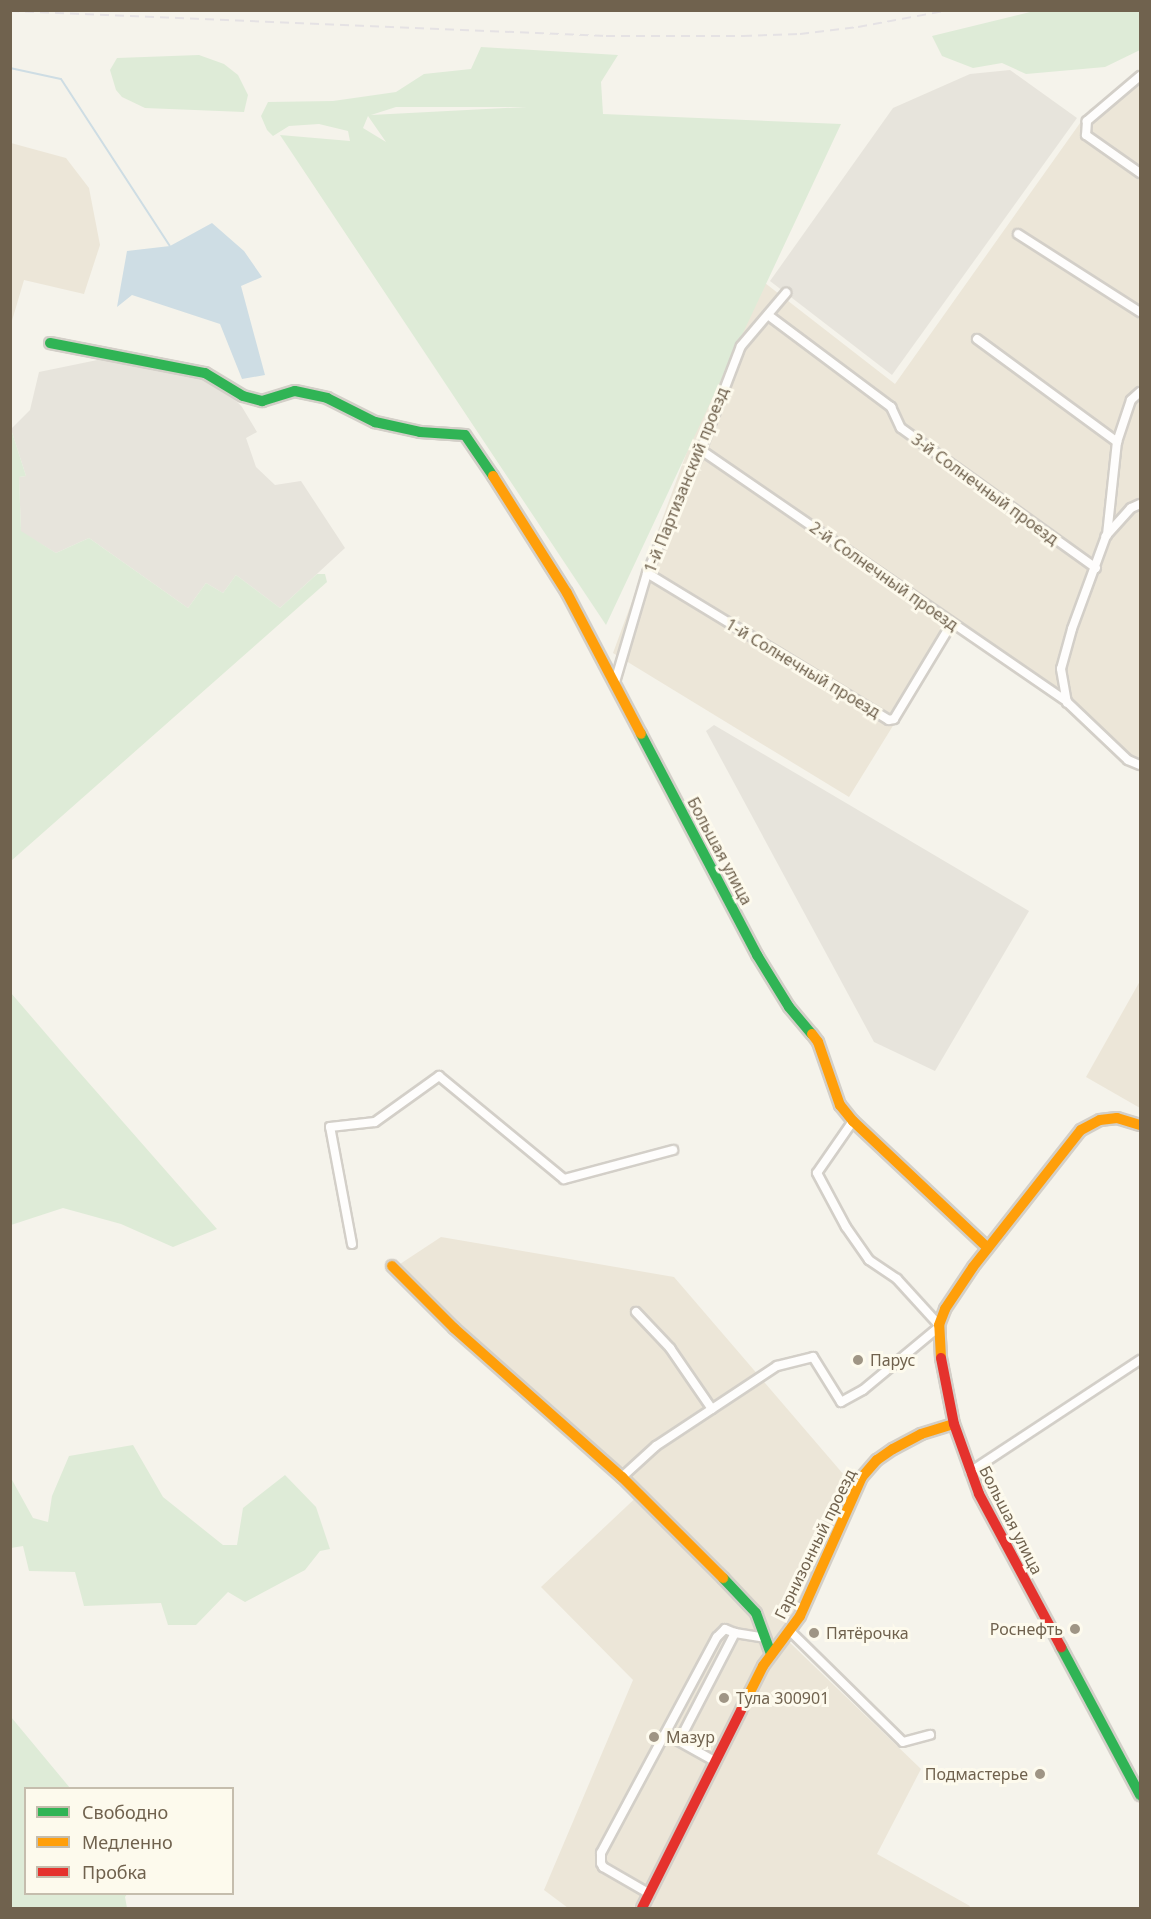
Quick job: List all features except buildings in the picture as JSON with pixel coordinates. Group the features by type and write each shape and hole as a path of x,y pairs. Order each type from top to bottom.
{"street":[{"path":"1140,76 1087,121 1086,135 1140,173"},
{"path":"1018,234 1140,312"},
{"name":"1-й Партизанский проезд","path":"615,682 647,573 701,450 741,346 786,293"},
{"name":"3-й Солнечный проезд","path":"768,315 891,407 901,428 1096,568"},
{"path":"977,339 1117,442"},
{"name":"Большая улица","path":"50,343 205,373 243,396 262,401 295,391 327,398 375,422 420,432 465,435 482,456 515,514 567,593 757,955 789,1007 818,1042 840,1105 853,1121 988,1248"},
{"path":"1067,702 1061,669 1072,629 1106,536 1117,442 1131,400 1140,392"},
{"name":"2-й Солнечный проезд","path":"701,450 1067,702 1128,760 1140,765"},
{"path":"1106,536 1131,508 1140,504"},
{"name":"1-й Солнечный проезд","path":"647,573 889,720 894,719 952,623"},
{"path":"352,1244 330,1127 375,1122 439,1076 564,1179 673,1150"},
{"path":"622,1477 656,1446 777,1366 813,1357 840,1402 863,1390 939,1326 945,1309 988,1248 1081,1130 1100,1120 1117,1118 1140,1125"},
{"path":"853,1121 817,1173 846,1227 869,1260 897,1279 939,1326"},
{"path":"392,1266 454,1328 622,1477 756,1613 771,1654"},
{"path":"636,1312 670,1348 712,1409"},
{"name":"Большая улица","path":"939,1326 938,1341 954,1424 970,1472 1140,1795"},
{"path":"970,1472 1140,1360"},
{"name":"Гарнизонный проезд","path":"642,1908 771,1654 790,1631 808,1601 862,1477 877,1460 892,1449 921,1434 954,1424"},
{"path":"650,1894 607,1869 601,1863 600,1857 717,1637 725,1629 765,1638"},
{"path":"790,1631 903,1742 930,1735"},
{"path":"679,1741 735,1633"},
{"path":"666,1734 716,1762"}],"shaded area":[{"path":"1010,70 1077,118 892,375 770,281 893,108 970,74"},
{"path":"1140,81 1140,760 1131,757 1075,701 957,622 849,797 613,653 692,438 765,283 895,384 1090,109"},
{"path":"11,143 66,158 89,188 100,245 84,294 24,280 11,324"},
{"path":"212,223 244,251 262,277 241,286 265,375 242,379 220,324 132,295 117,307 127,251 170,246"},
{"path":"112,357 188,372 212,380 227,391 242,407 257,432 246,438 256,467 275,485 301,481 345,548 280,608 236,575 223,593 206,583 188,608 89,538 56,553 21,532 19,477 26,476 11,429 30,410 39,372"},
{"path":"714,725 1029,911 935,1071 874,1042 706,731"},
{"path":"1140,981 1140,1108 1086,1077"},
{"path":"441,1237 674,1277 850,1482 785,1638 921,1769 877,1854 970,1906 969,1908 568,1908 544,1890 633,1680 541,1587 644,1490 397,1266"}],"green space":[{"path":"1034,11 1140,11 1140,50 1105,67 1026,74 1002,63 973,68 942,56 932,36"},
{"path":"481,47 618,55 601,82 603,114 841,124 606,625 280,135 350,141 348,131 319,124 289,126 273,136 267,130 261,116 268,102 333,101 396,92 424,74 471,69","holes":["396,107 527,107 371,115","368,116 386,142 363,128"]},
{"path":"199,55 224,64 238,75 248,95 244,112 145,108 122,97 116,90 110,70 117,58"},
{"path":"11,429 26,476 19,477 21,531 56,553 89,538 188,608 206,583 223,593 236,575 280,608 317,574 325,574 327,582 11,861"},
{"path":"11,993 217,1229 173,1247 121,1224 63,1208 11,1225"},
{"path":"133,1445 163,1497 223,1545 237,1545 243,1508 285,1475 316,1507 330,1549 320,1551 305,1570 245,1602 228,1592 196,1625 168,1625 161,1603 84,1606 75,1572 29,1571 23,1546 11,1548 11,1478 33,1518 48,1522 52,1496 69,1456"},
{"path":"11,1717 69,1787 24,1787 24,1895 126,1895 127,1908 11,1908"}],"waterway":[{"path":"10,68 61,79 170,246"}],"railway":[{"path":"10,11 606,36 743,36 800,34 858,27 950,10"}],"traffic: fast":[{"path":"50,343 205,373 243,396 262,401 295,391 327,398 375,422 420,432 465,435 493,476"},
{"path":"641,734 757,955 789,1007 812,1034"},
{"path":"723,1578 756,1613 771,1654"},
{"path":"1061,1647 1140,1795"}],"traffic: slow":[{"path":"493,476 567,593 641,734"},
{"path":"812,1034 818,1042 840,1105 853,1121 988,1248"},
{"path":"941,1358 939,1325 945,1309 973,1267 1081,1130 1100,1120 1117,1118 1140,1125"},
{"path":"392,1266 454,1328 622,1477 723,1578"},
{"path":"741,1710 763,1666 800,1616 862,1477 877,1460 893,1449 921,1434 954,1424"}],"traffic: jam":[{"path":"941,1358 954,1424 979,1494 1061,1647"},
{"path":"642,1908 741,1710"}],"place":[{"name":"Парус","path":"858,1360"},
{"name":"Роснефть","path":"1075,1629"},
{"name":"Пятёрочка","path":"814,1633"},
{"name":"Тула 300901","path":"724,1698"},
{"name":"Мазур","path":"654,1737"},
{"name":"Подмастерье","path":"1040,1774"}]}
